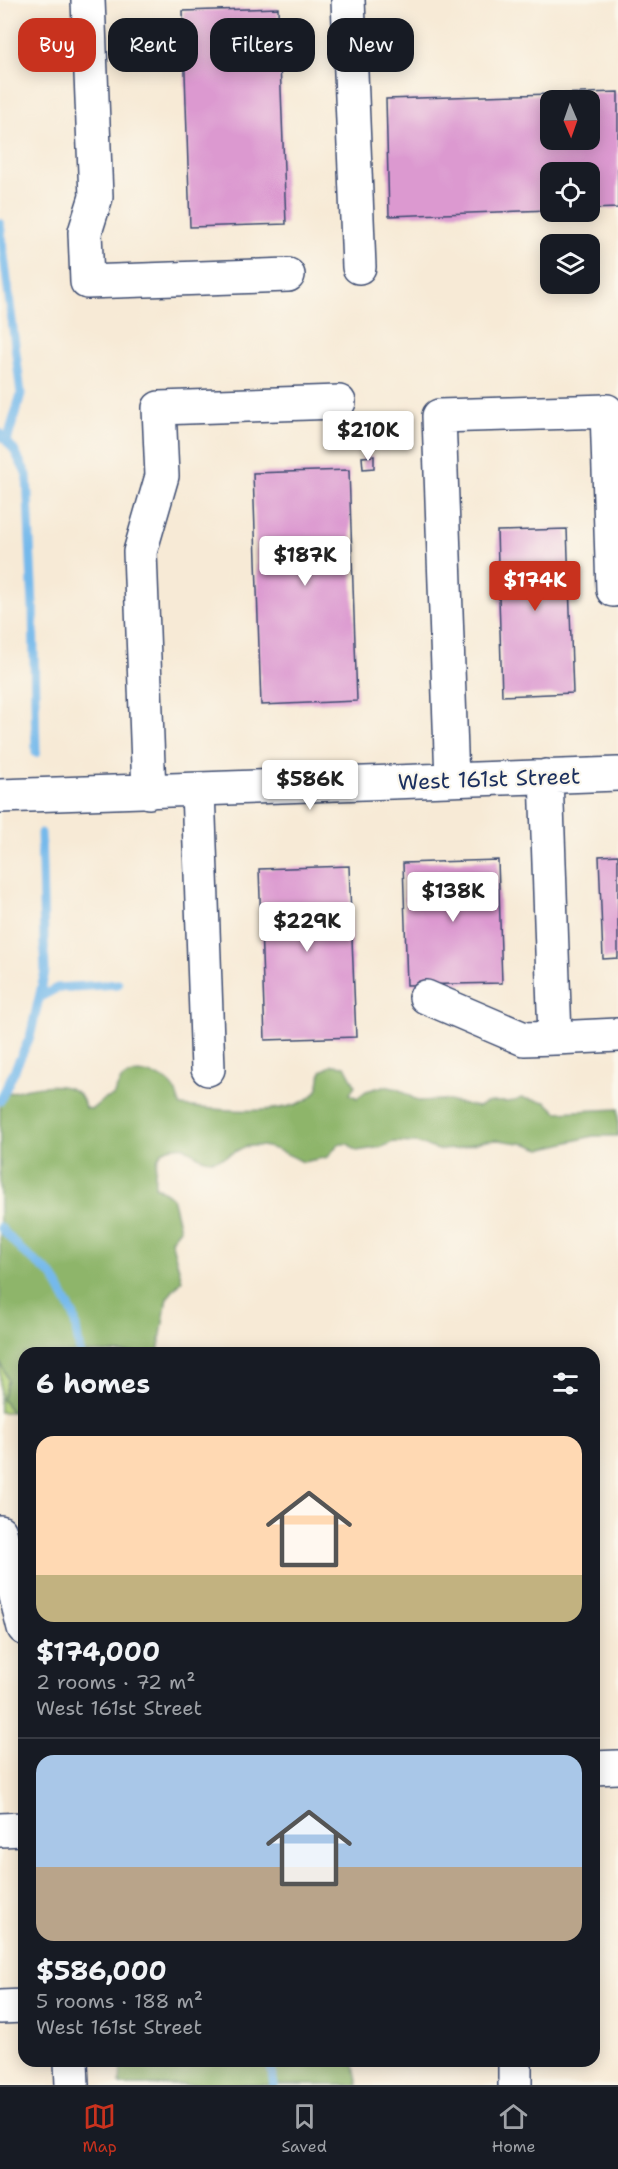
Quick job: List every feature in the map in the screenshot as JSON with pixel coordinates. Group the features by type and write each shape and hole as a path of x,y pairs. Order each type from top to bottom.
{"street":[{"path":"88,0 96,197 85,232 87,282 288,274"},
{"path":"348,0 359,267"},
{"path":"149,792 140,552 162,476 159,408 339,402"},
{"path":"453,780 439,416 607,411 612,590"},
{"name":"West 161st Street","path":"0,796 618,774"},
{"path":"546,776 555,1038"},
{"path":"198,790 208,1069"},
{"path":"426,997 524,1039 618,1035"},
{"path":"0,1532 18,1604"},
{"path":"600,1768 618,1767"},
{"path":"0,1830 18,1829"},
{"path":"0,2007 18,2006"},
{"path":"71,2067 72,2085"},
{"path":"514,2067 515,2085"}],"green space":[{"path":"333,1065 345,1066 355,1085 350,1094 357,1098 366,1091 384,1086 398,1089 418,1101 444,1100 478,1107 489,1102 511,1102 521,1098 546,1102 557,1112 618,1109 618,1136 593,1136 541,1149 527,1144 498,1140 483,1141 456,1149 439,1150 416,1143 393,1142 382,1147 357,1151 348,1144 338,1144 328,1157 303,1162 263,1146 246,1147 223,1158 213,1160 201,1157 184,1147 168,1148 157,1160 155,1186 172,1197 180,1229 171,1240 182,1280 167,1298 159,1347 18,1347 18,1412 12,1412 2,1399 8,1379 0,1362 0,1096 22,1089 62,1086 73,1090 81,1097 85,1108 92,1109 103,1100 113,1096 122,1079 142,1073 157,1076 169,1083 174,1088 181,1106 232,1110 274,1109 292,1106 307,1099 318,1088 321,1071"},
{"path":"0,1362 8,1379 2,1399 12,1412 0,1412"},
{"path":"121,2067 354,2067 358,2085 120,2085"}],"building":[{"path":"278,8 278,18 210,18 210,72 280,72 286,224 190,227 185,72 198,72 198,18 183,18 183,11"},
{"path":"618,92 618,208 600,209 600,162 540,162 540,210 389,216 386,99 540,94 540,150 600,150 600,93"},
{"path":"374,456 374,468 363,469 362,457"},
{"path":"349,470 357,701 261,705 253,473"},
{"path":"567,529 573,693 502,696 497,531"},
{"path":"618,855 618,958 603,959 599,856"},
{"path":"498,860 502,983 407,985 403,863"},
{"path":"349,866 356,1037 265,1040 259,869"}],"waterway":[{"path":"0,223 21,394 7,441"},
{"path":"0,433 14,450 27,475 36,753"},
{"path":"0,1101 30,1037 45,972 41,833"},
{"path":"40,997 57,988 118,984"},
{"path":"0,1227 22,1251 53,1276 74,1316 79,1347"},
{"path":"271,2067 274,2085"}]}
